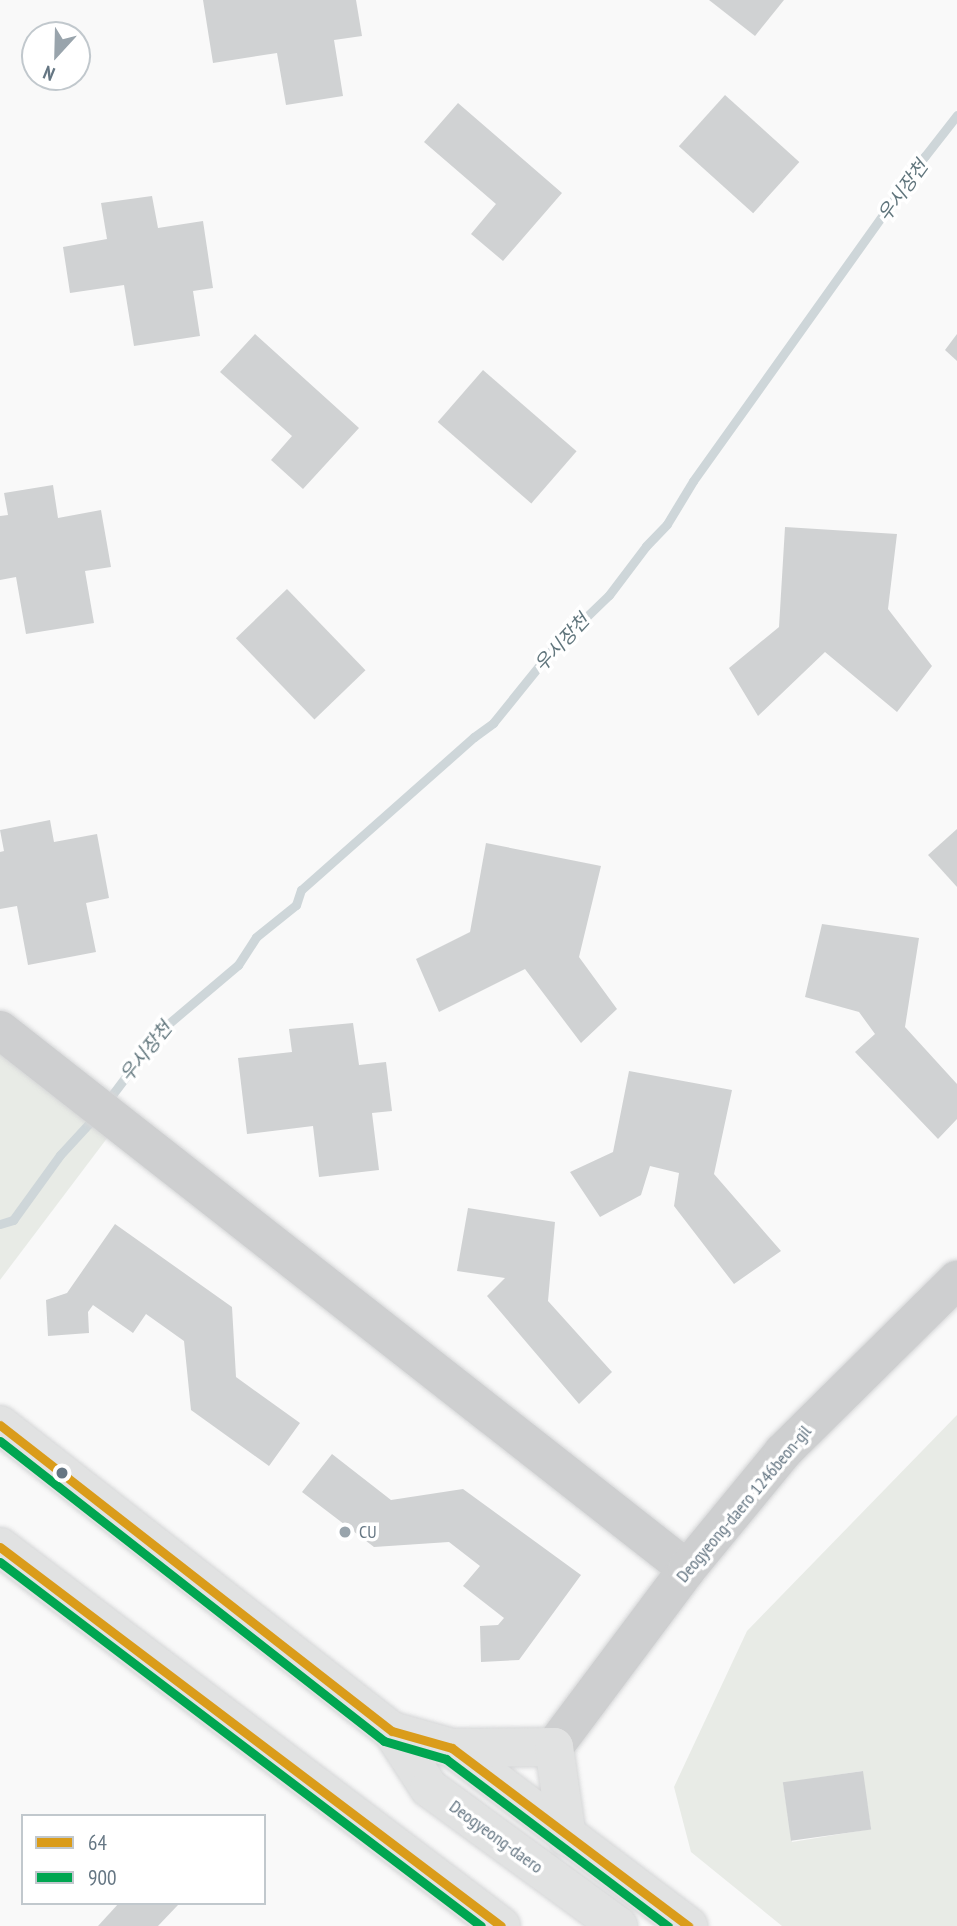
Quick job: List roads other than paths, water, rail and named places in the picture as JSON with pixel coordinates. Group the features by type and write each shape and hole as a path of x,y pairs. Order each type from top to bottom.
{"main road":[{"name":"Deogyeong-daero","path":"0,1425 392,1731 429,1788 618,1926"},
{"path":"0,1546 501,1926"},
{"name":"Deogyeong-daero","path":"392,1731 452,1748 688,1926"},
{"path":"452,1748 554,1747 567,1837"}],"street":[{"path":"0,1030 687,1569"},
{"name":"Deogyeong-daero 1246beon-gil","path":"554,1747 687,1569 783,1452 957,1280"}],"waterway":[{"name":"우시장천","path":"106,1103 161,1030 238,965 256,937 296,905 301,890 493,723 552,650 609,595 646,546 667,524 693,481 957,115"},
{"path":"0,1224 13,1220 60,1155 95,1117"}],"place":[{"name":"CU","path":"345,1532"}]}
